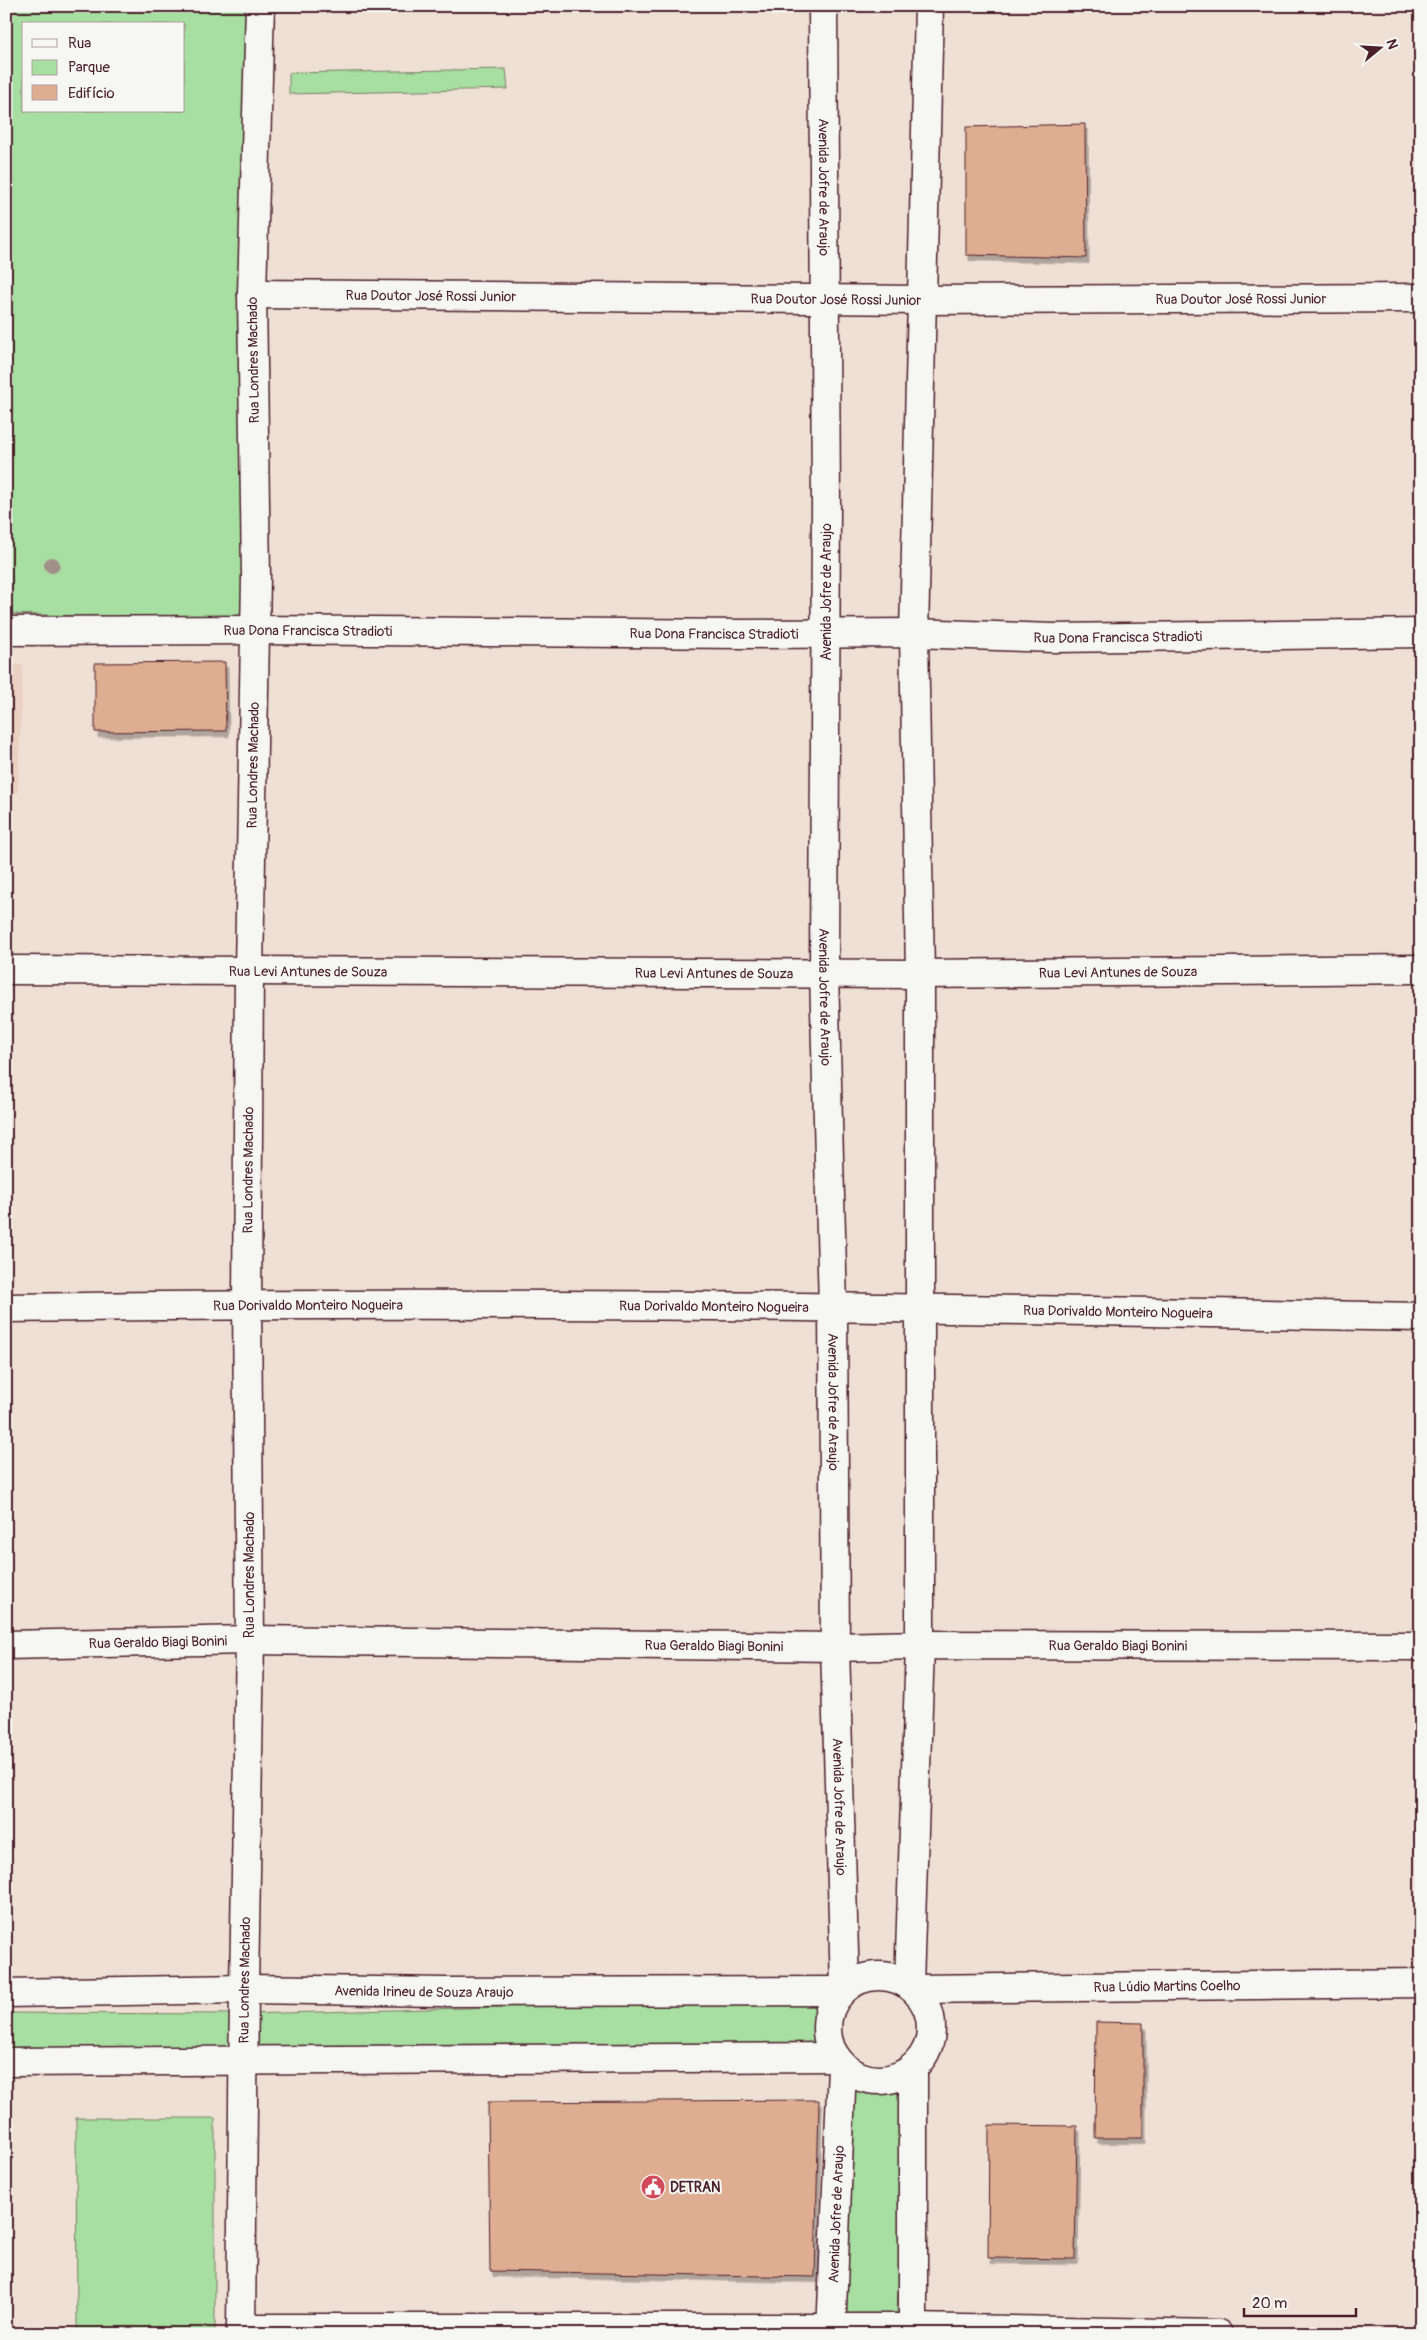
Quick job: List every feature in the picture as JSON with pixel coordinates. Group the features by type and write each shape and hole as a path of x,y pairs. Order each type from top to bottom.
{"street":[{"name":"Rua Londres Machado","path":"242,2331 244,1989 250,1640 247,1304 249,971 255,630 255,456 252,294 260,6"},
{"name":"Avenida Jofre de Araujo","path":"823,6 826,299 824,972 832,1307 835,1647 843,1989"},
{"path":"912,1987 920,1645 920,974 914,633 929,6"},
{"name":"Rua Doutor José Rossi Junior","path":"252,294 921,300 1421,298"},
{"name":"Rua Dona Francisca Stradioti","path":"6,631 255,630 744,634 825,632 1054,638 1421,633"},
{"name":"Rua Levi Antunes de Souza","path":"6,970 824,972 920,974 1421,969"},
{"name":"Rua Dorivaldo Monteiro Nogueira","path":"6,1308 247,1304 920,1307 1421,1317"},
{"name":"Rua Geraldo Biagi Bonini","path":"6,1645 250,1640 835,1647 920,1645 1421,1646"},
{"path":"865,1976 888,1976 912,1987 926,2003 931,2020 931,2038 924,2055 913,2068 896,2077 877,2080 858,2076 839,2062 829,2041 826,2023 831,2006 843,1989 865,1976"},
{"name":"Rua Lúdio Martins Coelho","path":"912,1987 1421,1983"},
{"name":"Avenida Irineu de Souza Araujo","path":"6,1992 244,1989 443,1992 843,1989"},
{"path":"6,2062 839,2062"},
{"name":"Avenida Jofre de Araujo","path":"831,2331 839,2062"},
{"path":"913,2068 913,2331"},
{"path":"242,2331 913,2331 1218,2334"}],"shaded area":[{"path":"6,665 23,665 18,793 6,792"}],"green space":[{"path":"6,6 252,6 251,620 6,614"},
{"path":"506,69 508,89 289,94 289,73"},
{"path":"837,1998 827,2022 827,2047 6,2071 6,2013 245,2014"},
{"path":"907,2081 896,2334 845,2334 855,2082 881,2087"},
{"path":"76,2118 215,2118 215,2334 77,2334"}],"building":[{"path":"1085,124 1086,258 966,255 966,127"},
{"path":"225,662 226,731 95,732 95,663"},
{"path":"1096,2022 1143,2023 1143,2138 1095,2138"},
{"name":"DETRAN","path":"819,2100 815,2277 490,2271 488,2102"},
{"path":"989,2125 1077,2126 1075,2259 988,2258"}],"place":[{"name":"DETRAN","path":"653,2187"}]}
